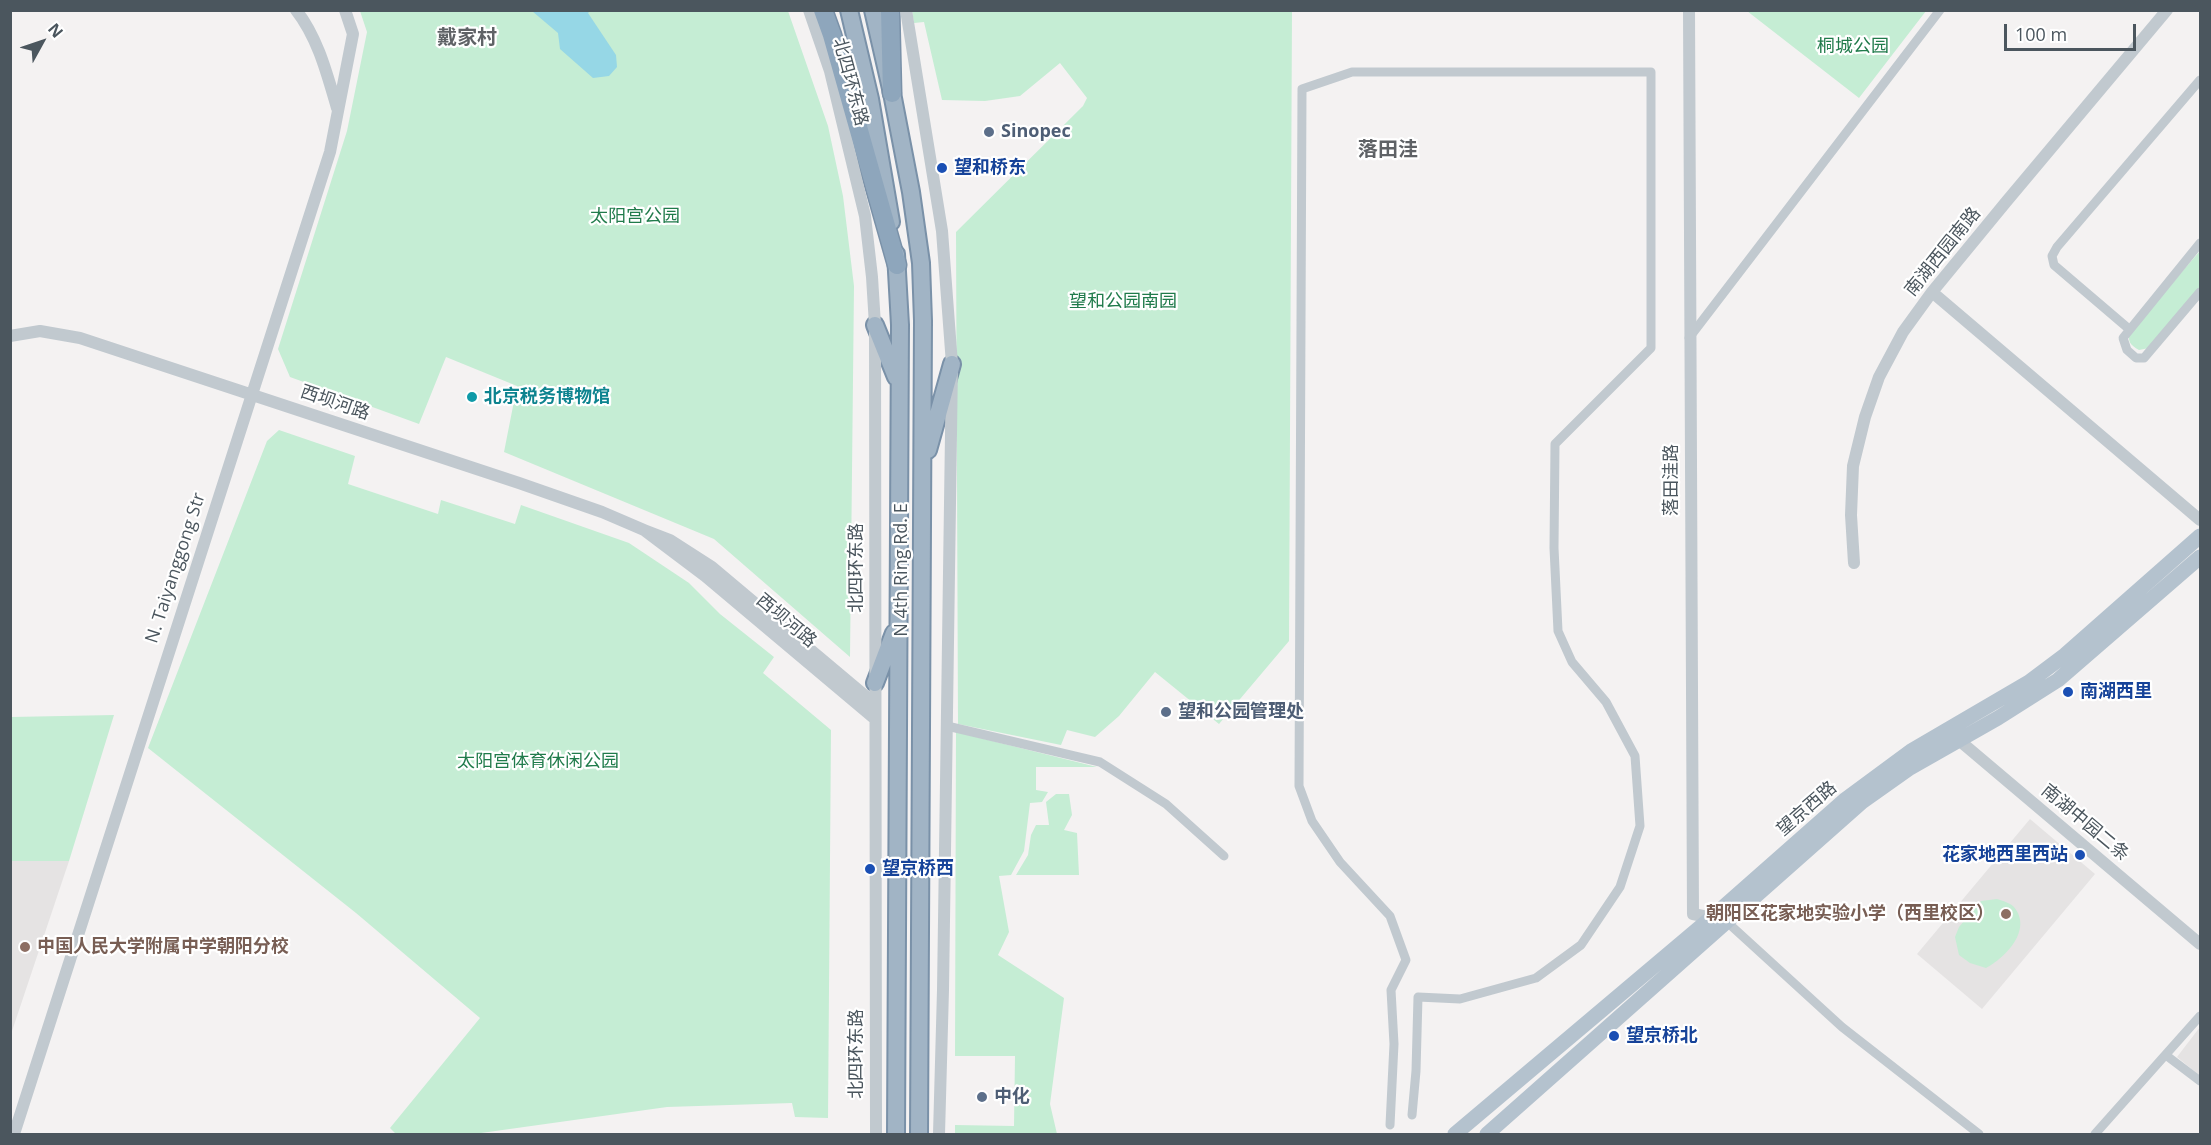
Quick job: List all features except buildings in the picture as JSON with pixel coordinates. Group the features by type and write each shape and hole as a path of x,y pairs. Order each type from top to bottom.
{"highway":[{"path":"823,10 897,265"},
{"name":"N 4th Ring Rd. E","path":"849,10 870,99 897,265 900,325 896,1134"},
{"name":"N 4th Ring Rd. E","path":"873,10 911,192 921,263 919,1134"},
{"path":"890,10 892,93"},
{"path":"875,326 900,386"},
{"path":"922,471 952,364"},
{"path":"875,683 898,620"}],"main road":[{"name":"望京西路","path":"1487,1134 1862,802 1910,768 1952,734 2065,655 2200,536"},
{"name":"望京西路","path":"1455,1134 1711,918 1846,799 1911,751 1998,718 2058,680 2200,557"}],"street":[{"path":"296,10 320,53 338,111"},
{"name":"N. Taiyanggong Str","path":"14,1134 16,1111 330,152 353,33 345,10"},
{"name":"北四环东路","path":"809,10 830,71 865,216 875,326 876,1134"},
{"path":"906,10 942,231 952,364 939,1134"},
{"name":"落田洼路","path":"1689,10 1693,914 1727,922"},
{"path":"1689,338 1940,10"},
{"name":"南湖西园南路","path":"1854,563 1851,514 1853,466 1865,417 1879,377 1903,332 1932,292 2167,10"},
{"path":"1390,1125 1394,1044 1391,990 1406,960 1390,916 1340,862 1312,821 1299,786 1302,89 1352,72 1651,72 1651,348 1555,444 1555,604 1558,631 1572,662 1606,702 1635,756 1640,826 1620,887 1581,945 1536,978 1460,999 1418,997 1412,1115"},
{"path":"2129,329 2054,265 2052,256 2057,247 2200,80"},
{"path":"2200,243 2129,329 2123,338 2127,350 2136,358 2144,358 2200,292"},
{"path":"1932,292 2200,520"},
{"name":"西坝河路","path":"10,336 40,331 57,332 251,394 603,512 670,540 712,567 875,704"},
{"name":"西坝河路","path":"644,530 705,576 875,719"},
{"path":"947,726 1100,762 1166,804 1224,856"},
{"name":"南湖中园二条","path":"1952,734 2200,944"},
{"path":"1727,922 1842,1028 1979,1134"},
{"path":"2095,1134 2200,1017"},
{"path":"2167,1056 2200,1081"}],"shaded area":[{"name":"朝阳区花家地实验小学（西里校区）","path":"2030,819 2095,874 1982,1009 1917,954"},
{"name":"中国人民大学附属中学朝阳分校","path":"10,861 69,861 11,1034"},
{"path":"2200,1027 2200,1076 2177,1057"}],"green space":[{"name":"太阳宫公园","path":"360,11 788,11 828,126 843,196 854,286 850,657 714,539 504,452 517,386 446,357 419,424 290,377 278,349 347,131 367,32"},
{"name":"望和公园南园","path":"912,11 1292,11 1289,641 1219,724 1155,672 1119,716 1095,737 1067,730 1061,745 958,724 956,232 1083,106 1087,98 1060,63 1020,96 985,101 942,100 924,22 914,23"},
{"name":"桐城公园","path":"1747,11 1926,11 1859,98"},
{"path":"2200,251 2200,287 2149,348 2139,350 2129,340 2130,331"},
{"name":"太阳宫体育休闲公园","path":"279,430 355,456 348,484 438,514 441,500 515,524 521,505 629,543 689,583 720,614 774,657 763,673 831,730 828,1118 795,1117 792,1103 667,1107 474,1134 396,1134 390,1128 480,1018 356,913 148,748 267,441"},
{"path":"114,715 69,861 11,861 11,717"},
{"path":"956,732 1097,767 1036,767 1036,790 1048,792 1042,802 1030,803 1024,851 1011,875 999,876 1009,932 998,955 1064,998 1050,1104 1057,1134 955,1134 955,1125 1014,1126 1015,1056 955,1056"},
{"path":"1056,794 1069,794 1072,815 1064,830 1077,833 1079,875 1016,875 1028,855 1031,835 1036,825 1049,825 1046,802"},
{"path":"1997,899 2014,907 2019,916 2020,925 2018,934 2008,950 1986,968 1970,963 1959,955 1955,937 1959,927 1981,901"}],"water":[{"path":"532,11 590,11 588,13 616,55 617,67 609,76 593,78 560,49 558,33"}],"place":[{"name":"Sinopec","path":"989,132"},
{"name":"望和桥东","path":"942,168"},
{"name":"北京税务博物馆","path":"472,397"},
{"name":"南湖西里","path":"2068,692"},
{"name":"望和公园管理处","path":"1166,712"},
{"name":"花家地西里西站","path":"2080,855"},
{"name":"望京桥西","path":"870,869"},
{"name":"朝阳区花家地实验小学（西里校区）","path":"2006,914"},
{"name":"中国人民大学附属中学朝阳分校","path":"25,947"},
{"name":"望京桥北","path":"1614,1036"},
{"name":"中化","path":"982,1097"}],"district":[{"name":"戴家村","path":"467,38"},
{"name":"落田洼","path":"1388,150"}]}
